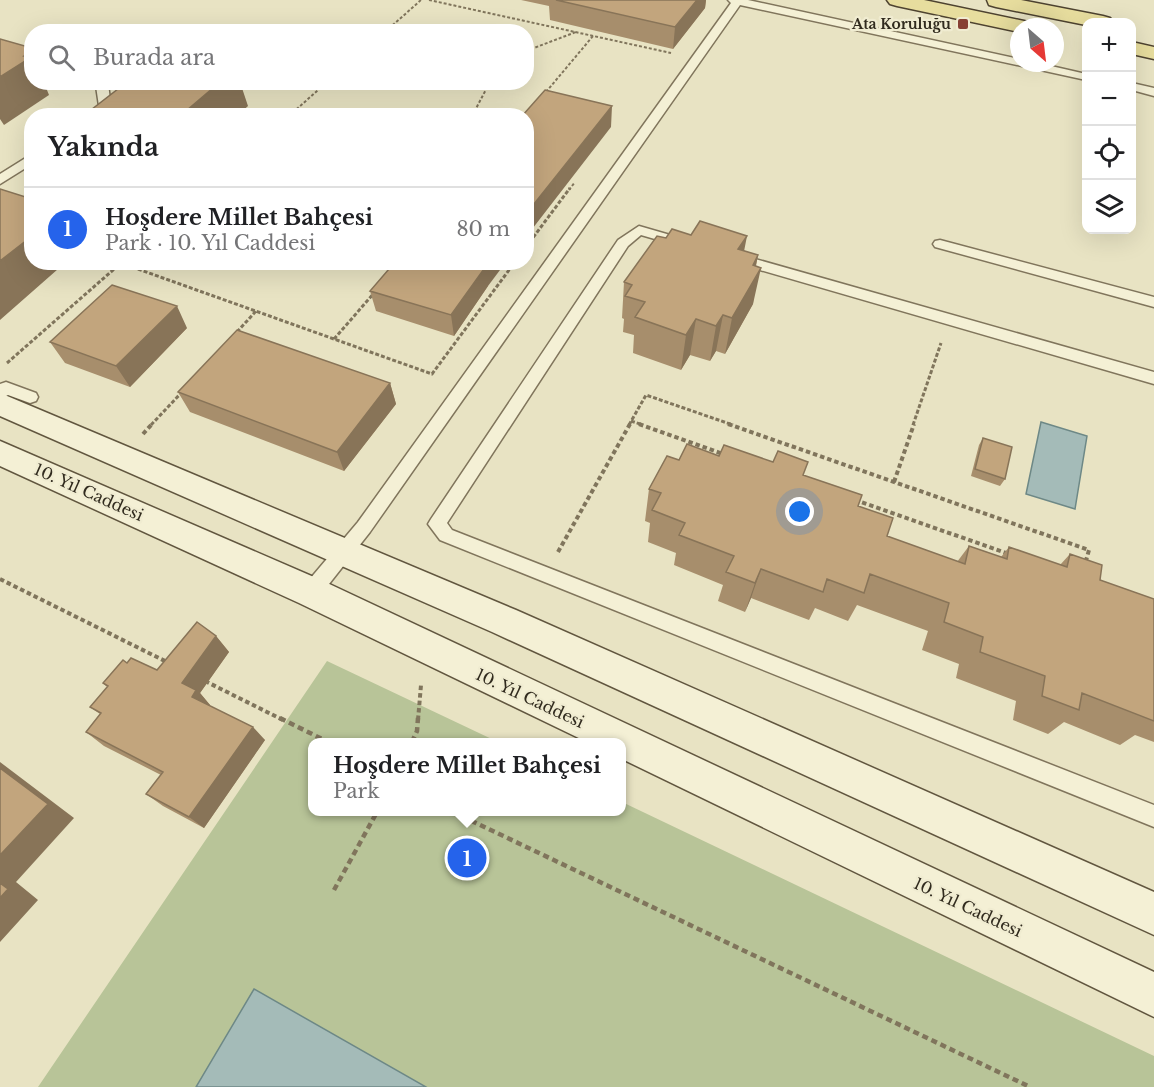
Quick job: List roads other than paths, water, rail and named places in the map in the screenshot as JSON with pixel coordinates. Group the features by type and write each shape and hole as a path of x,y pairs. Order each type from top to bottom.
{"main road":[{"path":"897,0 1010,24"},
{"path":"992,0 1083,18"},
{"path":"1136,49 1154,53"}],"street":[{"path":"15,400 123,457 514,625 1154,914"},
{"name":"10. Yıl Caddesi","path":"0,453 311,592 614,738"},
{"name":"10. Yıl Caddesi","path":"626,744 1154,995"}],"lane":[{"path":"311,592 345,553 736,0 1010,61"},
{"path":"1062,72 1082,76"},
{"path":"1136,88 1154,92"},
{"path":"103,90 104,108"},
{"path":"0,180 24,164"},
{"path":"697,247 639,230 623,243 437,524 446,535 1154,816"},
{"path":"940,244 1154,302"},
{"path":"720,254 1154,378"},
{"path":"0,393 6,388 15,400"}],"water":[{"path":"1041,422 1087,436 1075,509 1026,494"},
{"path":"254,989 426,1087 196,1087"}],"place":[{"name":"Ata Koruluğu","path":"963,24"},
{"name":"Hoşdere Millet Bahçesi","path":"467,858"}]}
